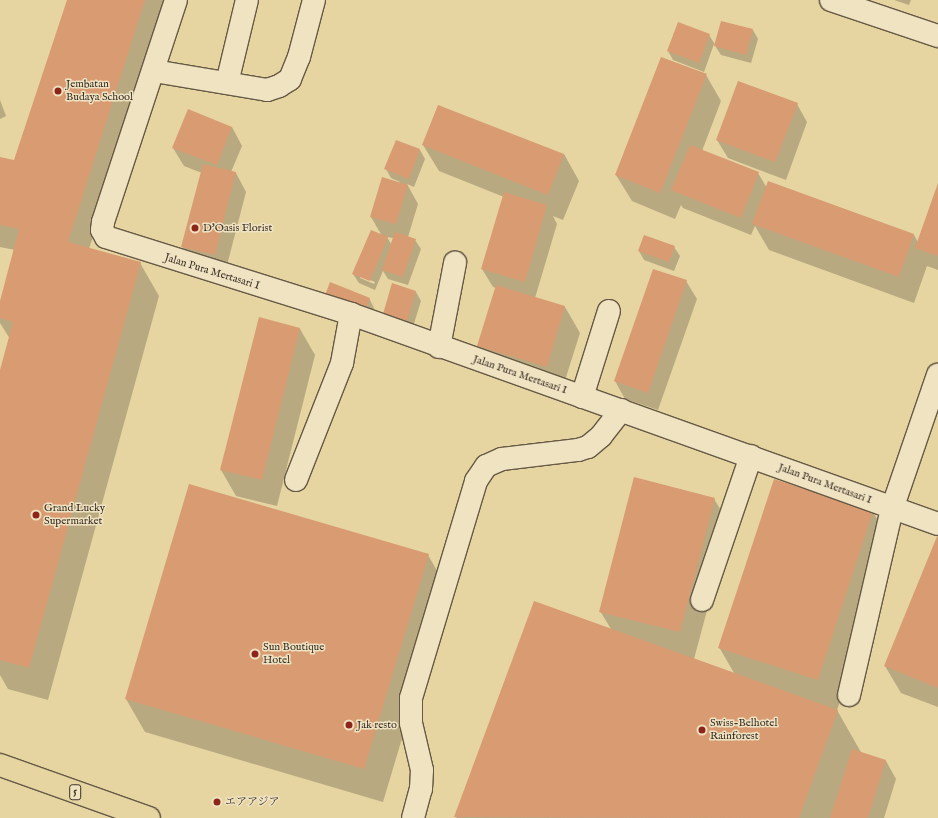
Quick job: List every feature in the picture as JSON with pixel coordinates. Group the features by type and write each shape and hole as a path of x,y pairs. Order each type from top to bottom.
{"highway":[{"name":"5","path":"0,765 149,818"}],"street":[{"path":"176,0 154,71 267,90 290,79 300,57 314,0"},
{"path":"227,83 247,0"},
{"path":"831,0 938,36"},
{"name":"Jalan Pura Mertasari I","path":"154,71 102,230 106,238 351,314 439,347 752,456 892,509 938,524"},
{"path":"439,347 455,263"},
{"path":"582,397 609,311"},
{"path":"296,480 342,363 351,314"},
{"path":"849,695 892,509 938,375"},
{"path":"413,818 421,789 422,770 411,723 411,698 476,481 486,466 502,459 578,450 588,447 601,436 621,410"},
{"path":"702,600 752,456"}],"building":[{"name":"Grand Lucky Supermarket","path":"67,0 145,0 68,242 141,262 29,668 0,660 0,370 13,322 0,318 0,301 19,229 0,225 0,157 14,160"},
{"path":"721,21 753,29 746,55 714,46"},
{"path":"678,22 710,34 699,63 667,51"},
{"path":"661,57 707,74 660,193 615,175"},
{"path":"738,81 798,103 775,162 716,140"},
{"path":"438,105 564,154 548,195 422,145"},
{"path":"188,109 232,127 217,165 172,148"},
{"path":"396,140 420,149 409,179 384,169"},
{"path":"690,145 759,172 741,218 671,190"},
{"path":"203,164 236,172 215,255 181,247"},
{"path":"382,177 408,185 396,224 370,217"},
{"path":"768,181 914,234 899,277 752,224"},
{"path":"938,183 938,256 915,248"},
{"path":"504,192 547,205 525,282 481,269"},
{"path":"371,230 388,237 370,281 352,274"},
{"path":"395,232 416,239 403,277 382,270"},
{"path":"644,235 675,246 669,262 638,251"},
{"path":"653,269 687,280 648,393 614,381"},
{"path":"330,282 370,298 364,314 324,298"},
{"path":"392,283 416,291 407,321 383,314"},
{"path":"496,285 565,306 547,367 477,346"},
{"path":"259,317 300,328 262,480 220,470"},
{"path":"634,477 715,498 680,632 599,612"},
{"path":"774,479 873,511 818,680 718,648"},
{"path":"189,484 429,554 364,769 125,699"},
{"path":"938,534 938,688 884,666"},
{"path":"534,601 838,710 799,818 454,817"},
{"path":"852,749 886,760 868,818 830,818"}],"place":[{"name":"Jembatan Budaya School","path":"58,91"},
{"name":"D'Oasis Florist","path":"195,228"},
{"name":"Grand Lucky Supermarket","path":"36,515"},
{"name":"Sun Boutique Hotel","path":"255,654"},
{"name":"Jak resto","path":"349,725"},
{"name":"Swiss-Belhotel Rainforest","path":"702,730"},
{"name":"エアアジア","path":"217,802"}]}
